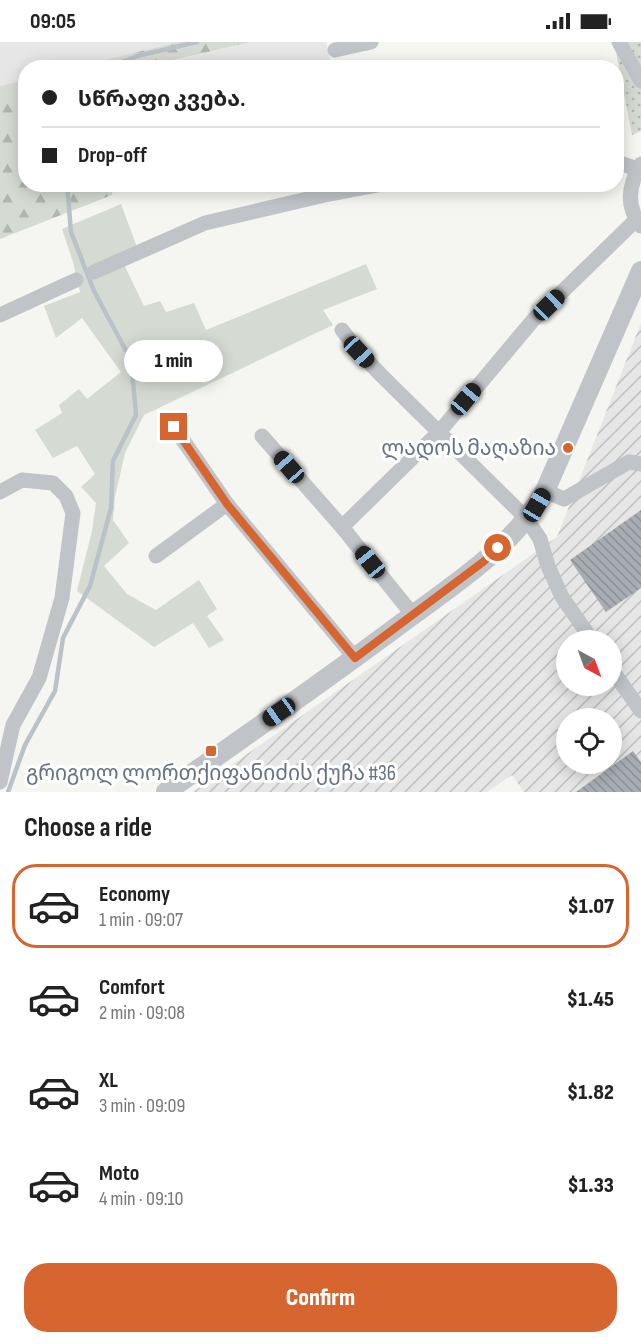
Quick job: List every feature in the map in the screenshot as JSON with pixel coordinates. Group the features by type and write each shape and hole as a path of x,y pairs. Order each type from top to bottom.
{"street":[{"path":"335,50 370,42"},
{"path":"619,42 641,81"},
{"path":"342,527 440,431 534,320 638,223 629,191 640,167 624,164"},
{"path":"94,272 205,223 341,192"},
{"path":"166,792 355,658 483,562 526,518 545,491 641,271"},
{"path":"0,315 76,280"},
{"path":"342,330 381,375 526,518 540,539 561,597 585,630"},
{"path":"174,427 227,504 355,658"},
{"path":"262,436 342,527 413,615"},
{"path":"545,491 564,499 629,462 641,464"},
{"path":"0,492 22,480 53,483 66,496 73,513 62,598 39,678 13,725 0,782"},
{"path":"156,556 227,504"},
{"path":"622,684 641,711"}],"shaded area":[{"path":"0,42 179,42 104,60 18,60 18,82 0,86"},
{"path":"251,42 326,42 330,60 177,60"},
{"path":"641,323 641,792 524,792 512,775 487,792 193,792 557,537"}],"green space":[{"path":"179,42 251,42 174,60 104,60"},
{"path":"614,42 641,42 641,131 632,135 624,94 624,60 617,60"},
{"path":"18,82 18,192 112,192 112,195 0,239 0,86"},
{"path":"121,204 137,247 119,254 144,306 160,301 166,312 194,303 206,330 366,264 377,289 323,310 333,325 144,415 125,453 115,497 113,520 129,543 104,566 127,594 156,610 199,580 217,609 207,616 224,640 209,648 193,623 154,647 77,591 92,531 96,503 81,487 95,474 77,446 53,458 35,430 62,413 59,405 79,389 87,399 121,372 82,318 56,338 44,306 80,292 62,229"}],"building":[{"path":"641,510 641,588 606,612 570,560"},
{"path":"633,751 641,762 641,792 576,792 601,774 622,774 622,759"}],"waterway":[{"path":"128,60 197,42"},
{"path":"8,792 25,745 55,691 63,638 90,586 111,508 113,461 136,415 131,360 94,291 71,232 68,192"}],"place":[{"name":"ლადოს მაღაზია","path":"568,448"},
{"name":"გრიგოლ ლორთქიფანიძის ქუჩა #36","path":"211,751"}],"route":[{"path":"174,427 227,504 355,658 483,562 498,548"}]}
